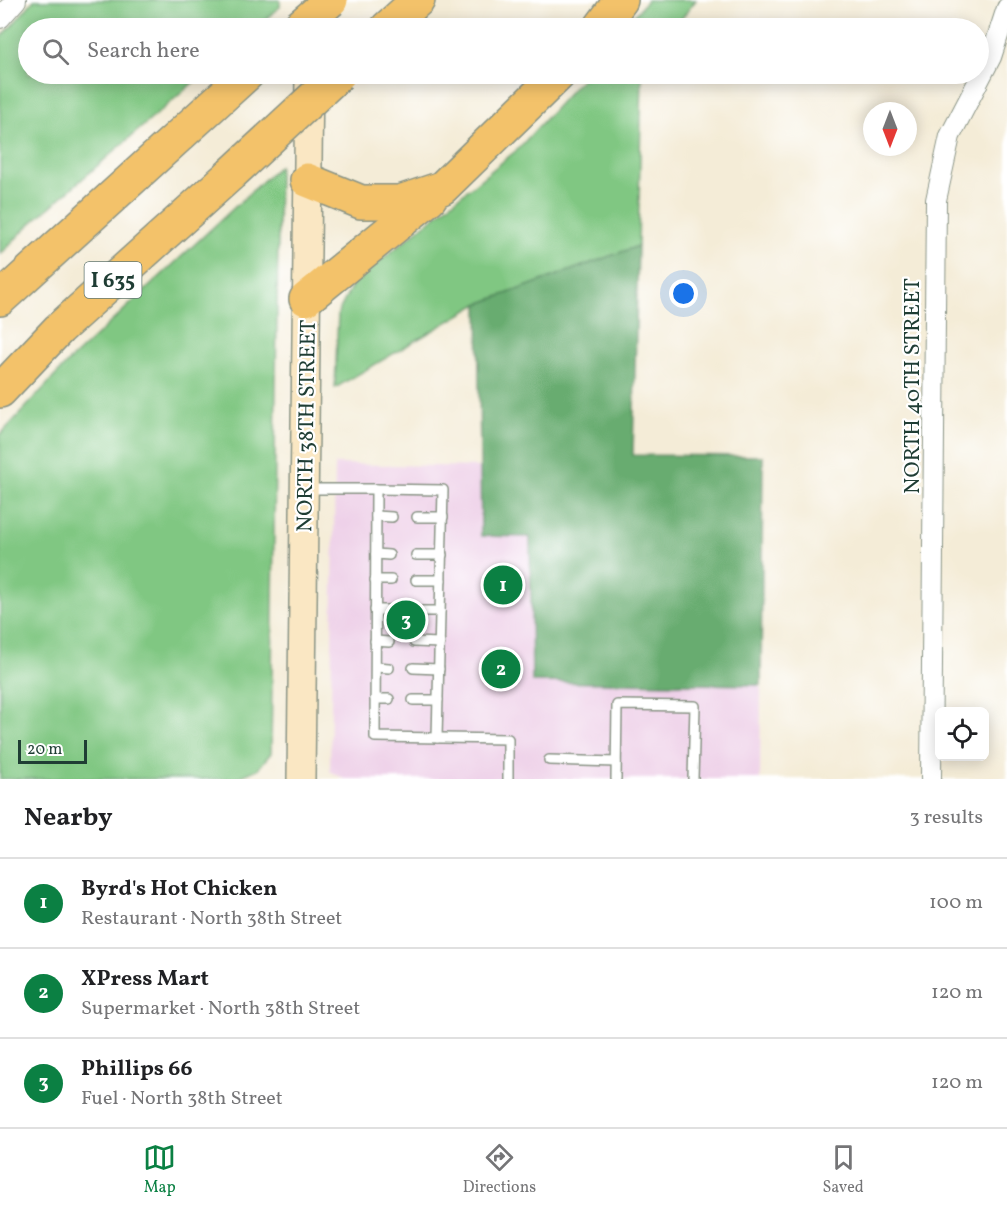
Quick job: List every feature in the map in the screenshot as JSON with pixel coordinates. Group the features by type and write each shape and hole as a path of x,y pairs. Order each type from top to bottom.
{"highway":[{"path":"310,18 331,0"},
{"path":"608,18 621,0"},
{"name":"I 635","path":"0,299 236,84"},
{"name":"I 635","path":"0,392 59,329 328,84"},
{"path":"306,299 442,188 549,84"},
{"path":"307,180 361,202 400,202 442,188"}],"street":[{"path":"0,18 16,0"},
{"path":"310,18 311,0"},
{"name":"NORTH 40TH STREET","path":"989,61 1007,8"},
{"name":"NORTH 38TH STREET","path":"301,779 309,84"},
{"name":"NORTH 40TH STREET","path":"931,779 936,200 951,136 959,115 976,84"}],"lane":[{"path":"304,489 443,490 437,738"},
{"path":"375,489 375,737 507,739 507,779"},
{"path":"375,516 392,517"},
{"path":"417,517 443,517"},
{"path":"375,554 390,555"},
{"path":"416,555 442,555"},
{"path":"375,580 391,580"},
{"path":"416,580 441,580"},
{"path":"375,609 390,610"},
{"path":"414,611 440,611"},
{"path":"375,641 390,642"},
{"path":"414,642 440,643"},
{"path":"375,667 389,668"},
{"path":"413,668 439,669"},
{"path":"375,699 389,699"},
{"path":"413,700 438,700"},
{"path":"616,779 617,705 694,706 693,779"},
{"path":"549,760 616,762"}],"shaded area":[{"path":"335,464 480,467 481,536 530,537 532,682 761,685 760,779 344,779 330,771"}],"green space":[{"path":"34,0 280,0 280,7 267,18 18,18"},
{"path":"647,0 696,0 682,18 632,18"},
{"path":"18,18 18,84 191,84 27,227 0,255 0,39"},
{"path":"577,84 642,84 638,246 478,304 335,388 338,313 354,282 518,149"},
{"path":"279,166 271,753 258,769 235,779 0,779 0,435 68,362"},
{"path":"638,246 633,455 763,456 761,685 532,682 530,537 481,536 478,304"}],"place":[{"name":"Byrd's Hot Chicken","path":"503,585"},
{"name":"Phillips 66","path":"406,620"},
{"name":"XPress Mart","path":"501,669"}]}
